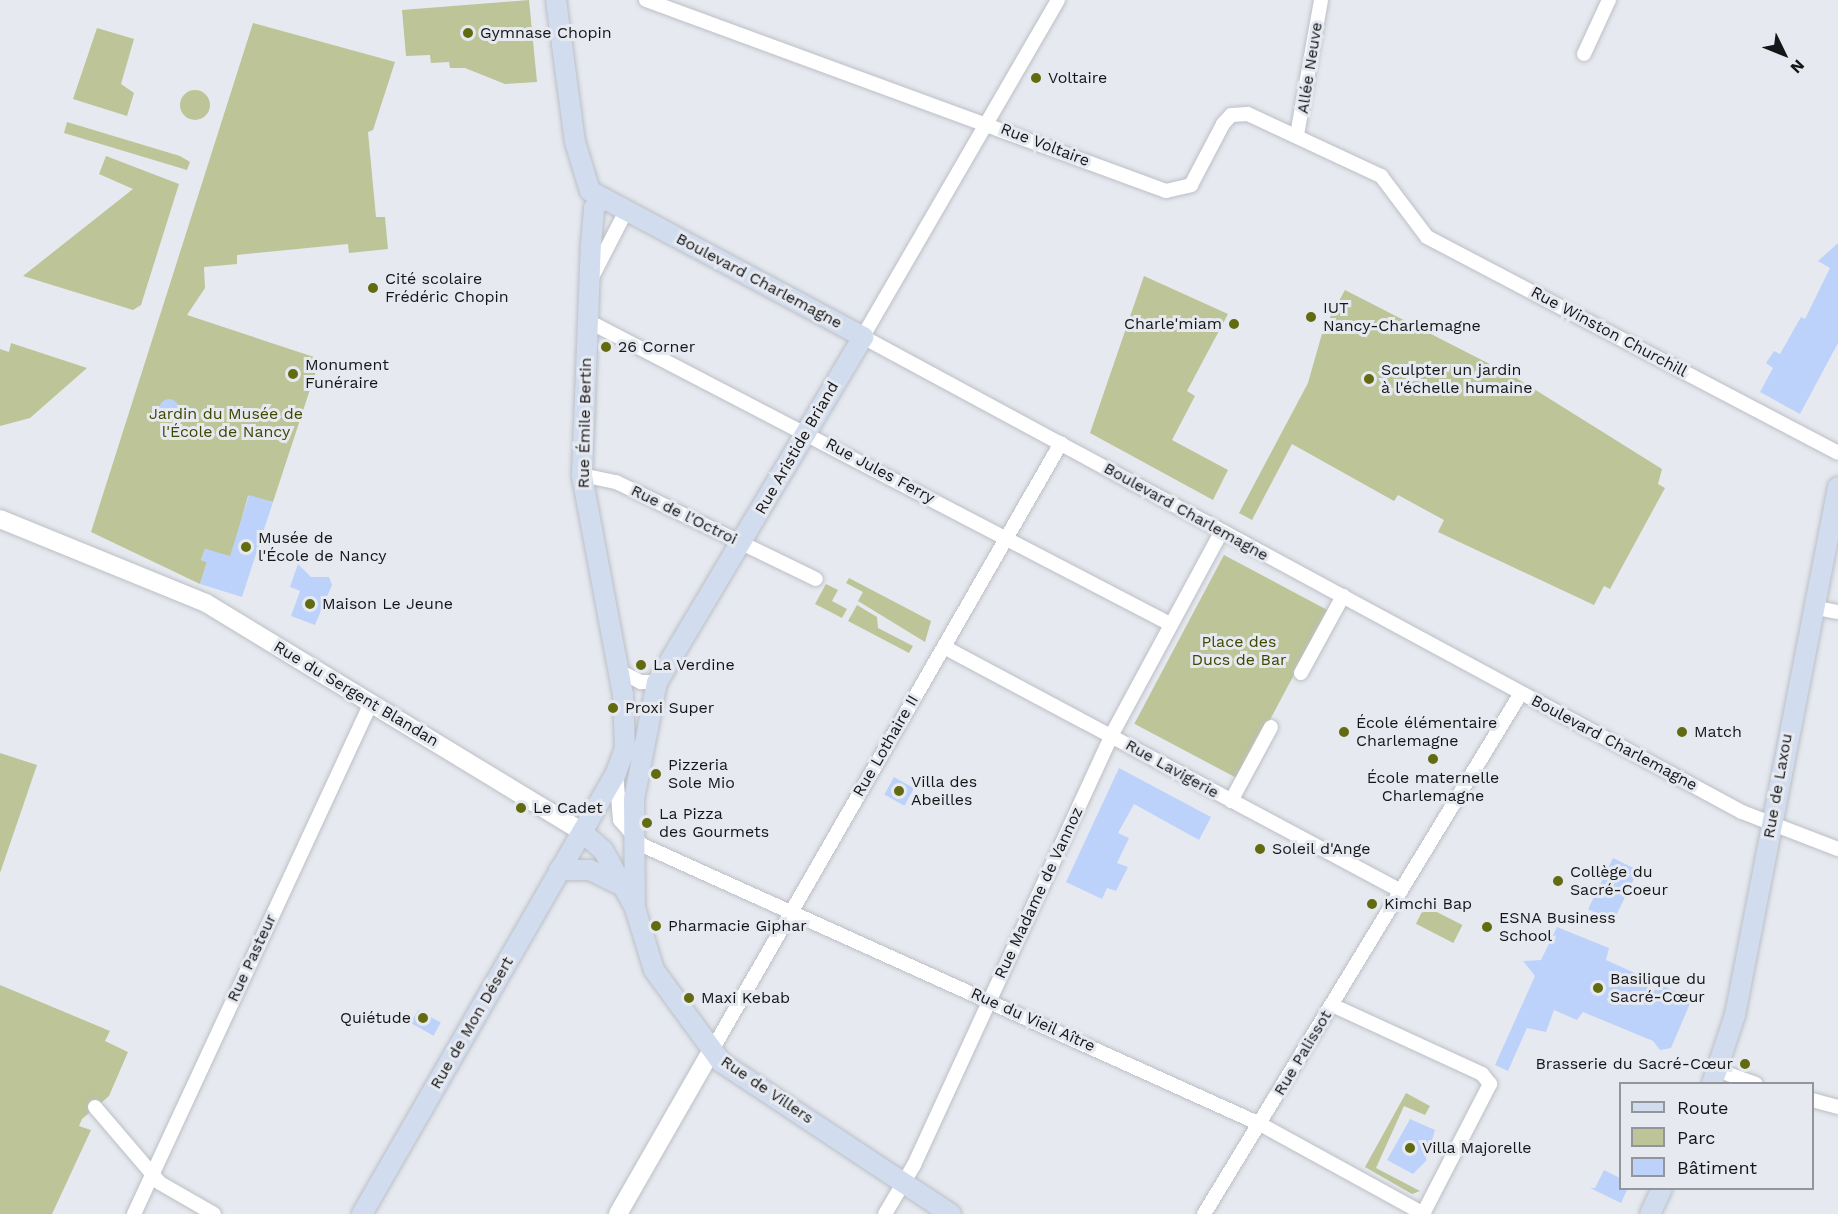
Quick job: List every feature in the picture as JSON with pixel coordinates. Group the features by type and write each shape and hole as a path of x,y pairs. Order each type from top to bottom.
{"main road":[{"path":"556,0 562,64 584,181 602,199"},
{"name":"Boulevard Charlemagne","path":"602,199 863,337"},
{"name":"Rue Émile Bertin","path":"602,199 594,208 582,475 628,729"},
{"name":"Rue Aristide Briand","path":"657,682 863,337"},
{"name":"Rue de Laxou","path":"1714,1077 1735,1015 1812,607 1838,487"},
{"path":"635,909 634,799 657,682"},
{"name":"Rue de Mon Désert","path":"362,1214 616,773 628,729"},
{"name":"Rue de Villers","path":"582,832 603,850 623,886 635,909 654,970 721,1062 905,1180 951,1214"},
{"path":"559,870 590,870 623,886"},
{"path":"1650,1214 1661,1190"}],"street":[{"name":"Rue Voltaire","path":"646,0 1177,193 1191,185 1231,115 1248,114 1375,172 1397,192"},
{"name":"Rue Aristide Briand","path":"863,337 1058,0"},
{"name":"Allée Neuve","path":"1297,135 1321,0"},
{"path":"1584,54 1609,0"},
{"name":"Rue Winston Churchill","path":"1397,192 1427,237 1838,453"},
{"name":"Rue Émile Bertin","path":"591,279 626,211"},
{"name":"Rue Jules Ferry","path":"588,321 1170,624"},
{"name":"Boulevard Charlemagne","path":"863,337 1771,826 1838,849"},
{"name":"Rue Lothaire II","path":"712,1050 1061,443"},
{"name":"Rue de l'Octroi","path":"582,475 616,482 816,579"},
{"name":"Rue du Sergent Blandan","path":"0,519 125,567 206,603 582,832"},
{"path":"1111,736 1222,531"},
{"path":"1301,672 1343,596"},
{"path":"1812,607 1838,612"},
{"name":"Rue Lavigerie","path":"944,647 1401,891"},
{"path":"619,671 641,682 657,682"},
{"name":"Rue Palissot","path":"1204,1214 1521,693"},
{"name":"Rue Pasteur","path":"134,1214 371,703"},
{"path":"1231,801 1271,727"},
{"name":"Rue Madame de Vannoz","path":"885,1214 905,1180 1111,736"},
{"path":"616,773 620,820 636,841"},
{"name":"Rue du Vieil Aître","path":"636,841 1260,1124 1423,1214"},
{"path":"1332,1005 1482,1074 1490,1084 1423,1214"},
{"path":"618,1214 712,1050"},
{"path":"1714,1077 1749,1082"},
{"path":"1814,1101 1838,1107"},
{"path":"95,1107 152,1174 214,1214"}],"green space":[{"name":"Gymnase Chopin","path":"529,0 537,82 505,84 465,68 450,68 449,62 431,63 430,55 406,56 402,10"},
{"name":"Jardin du Musée de l'École de Nancy","path":"253,23 395,62 373,130 368,132 376,217 385,217 388,249 349,253 348,244 237,255 237,264 204,267 205,288 187,315 320,359 273,502 248,496 231,557 205,549 201,560 207,562 200,584 91,532"},
{"path":"97,28 134,39 121,84 134,93 127,116 73,99"},
{"path":"195,90 206,94 210,105 206,116 195,120 184,116 180,105 184,94"},
{"path":"67,122 180,156 190,162 187,170 64,133"},
{"path":"106,156 179,184 141,305 133,310 23,276 133,189 99,174"},
{"path":"1144,276 1228,314 1187,391 1195,396 1172,440 1228,470 1213,500 1090,433"},
{"path":"1345,290 1515,377 1662,469 1658,484 1665,488 1610,589 1604,586 1594,605 1438,532 1444,520 1398,495 1394,501 1292,444 1252,520 1239,513 1308,383 1323,330"},
{"path":"11,343 87,368 30,418 0,426 0,349 9,352"},
{"name":"Place des Ducs de Bar","path":"1224,555 1328,610 1239,779 1134,724"},
{"path":"849,578 931,621 925,642 858,601 863,592 846,583"},
{"path":"826,584 838,590 832,601 847,609 842,618 815,604"},
{"path":"857,605 877,617 878,628 913,646 909,653 848,621"},
{"path":"0,753 37,765 0,873"},
{"path":"1425,906 1462,925 1453,943 1416,924"},
{"path":"0,985 110,1031 105,1041 128,1052 109,1096 82,1119 79,1126 91,1130 52,1214 0,1214"},
{"path":"1406,1093 1430,1106 1425,1115 1404,1106 1376,1168 1420,1191 1412,1194 1365,1167"}],"building":[{"path":"1838,243 1838,343 1800,414 1760,392 1773,368 1766,363 1774,351 1780,354 1801,317 1805,319 1830,268 1818,261"},
{"path":"169,399 176,402 179,409 176,416 169,419 162,416 159,409 162,402"},
{"name":"Musée de l'École de Nancy","path":"249,495 273,502 242,597 200,584 207,562 201,560 205,549 230,556"},
{"name":"Maison Le Jeune","path":"298,564 311,577 329,577 332,585 315,625 291,616 300,591 290,587"},
{"path":"1119,768 1211,817 1199,840 1134,804 1118,833 1129,838 1117,863 1128,867 1116,891 1107,888 1102,899 1066,882"},
{"name":"Villa des Abeilles","path":"894,777 914,788 904,806 884,794"},
{"path":"1613,858 1638,870 1613,922 1588,909"},
{"name":"Basilique du Sacré-Cœur","path":"1557,927 1609,948 1606,960 1677,992 1688,990 1692,999 1671,1048 1660,1050 1653,1041 1583,1012 1577,1020 1554,1010 1546,1032 1527,1028 1508,1071 1495,1065 1535,976 1523,961 1541,960"},
{"name":"Quiétude","path":"418,1010 441,1023 433,1036 411,1023"},
{"name":"Villa Majorelle","path":"1410,1119 1435,1130 1426,1161 1413,1174 1387,1160"},
{"path":"1604,1170 1619,1178 1619,1190 1627,1190 1621,1203 1590,1188 1595,1188"}],"place":[{"name":"Gymnase Chopin","path":"468,33"},
{"name":"Voltaire","path":"1036,78"},
{"name":"Cité scolaire Frédéric Chopin","path":"373,288"},
{"name":"IUT Nancy-Charlemagne","path":"1311,317"},
{"name":"Charle'miam","path":"1234,324"},
{"name":"26 Corner","path":"606,347"},
{"name":"Monument Funéraire","path":"293,374"},
{"name":"Sculpter un jardin à l'échelle humaine","path":"1369,379"},
{"name":"Musée de l'École de Nancy","path":"246,547"},
{"name":"Maison Le Jeune","path":"310,604"},
{"name":"La Verdine","path":"641,665"},
{"name":"Proxi Super","path":"613,708"},
{"name":"École élémentaire Charlemagne","path":"1344,732"},
{"name":"Match","path":"1682,732"},
{"name":"École maternelle Charlemagne","path":"1433,759"},
{"name":"Pizzeria Sole Mio","path":"656,774"},
{"name":"Villa des Abeilles","path":"899,791"},
{"name":"Le Cadet","path":"521,808"},
{"name":"La Pizza des Gourmets","path":"647,823"},
{"name":"Soleil d'Ange","path":"1260,849"},
{"name":"Collège du Sacré-Coeur","path":"1558,881"},
{"name":"Kimchi Bap","path":"1372,904"},
{"name":"Pharmacie Giphar","path":"656,926"},
{"name":"ESNA Business School","path":"1487,927"},
{"name":"Basilique du Sacré-Cœur","path":"1598,988"},
{"name":"Maxi Kebab","path":"689,998"},
{"name":"Quiétude","path":"423,1018"},
{"name":"Brasserie du Sacré-Cœur","path":"1745,1064"},
{"name":"Villa Majorelle","path":"1410,1148"}]}
